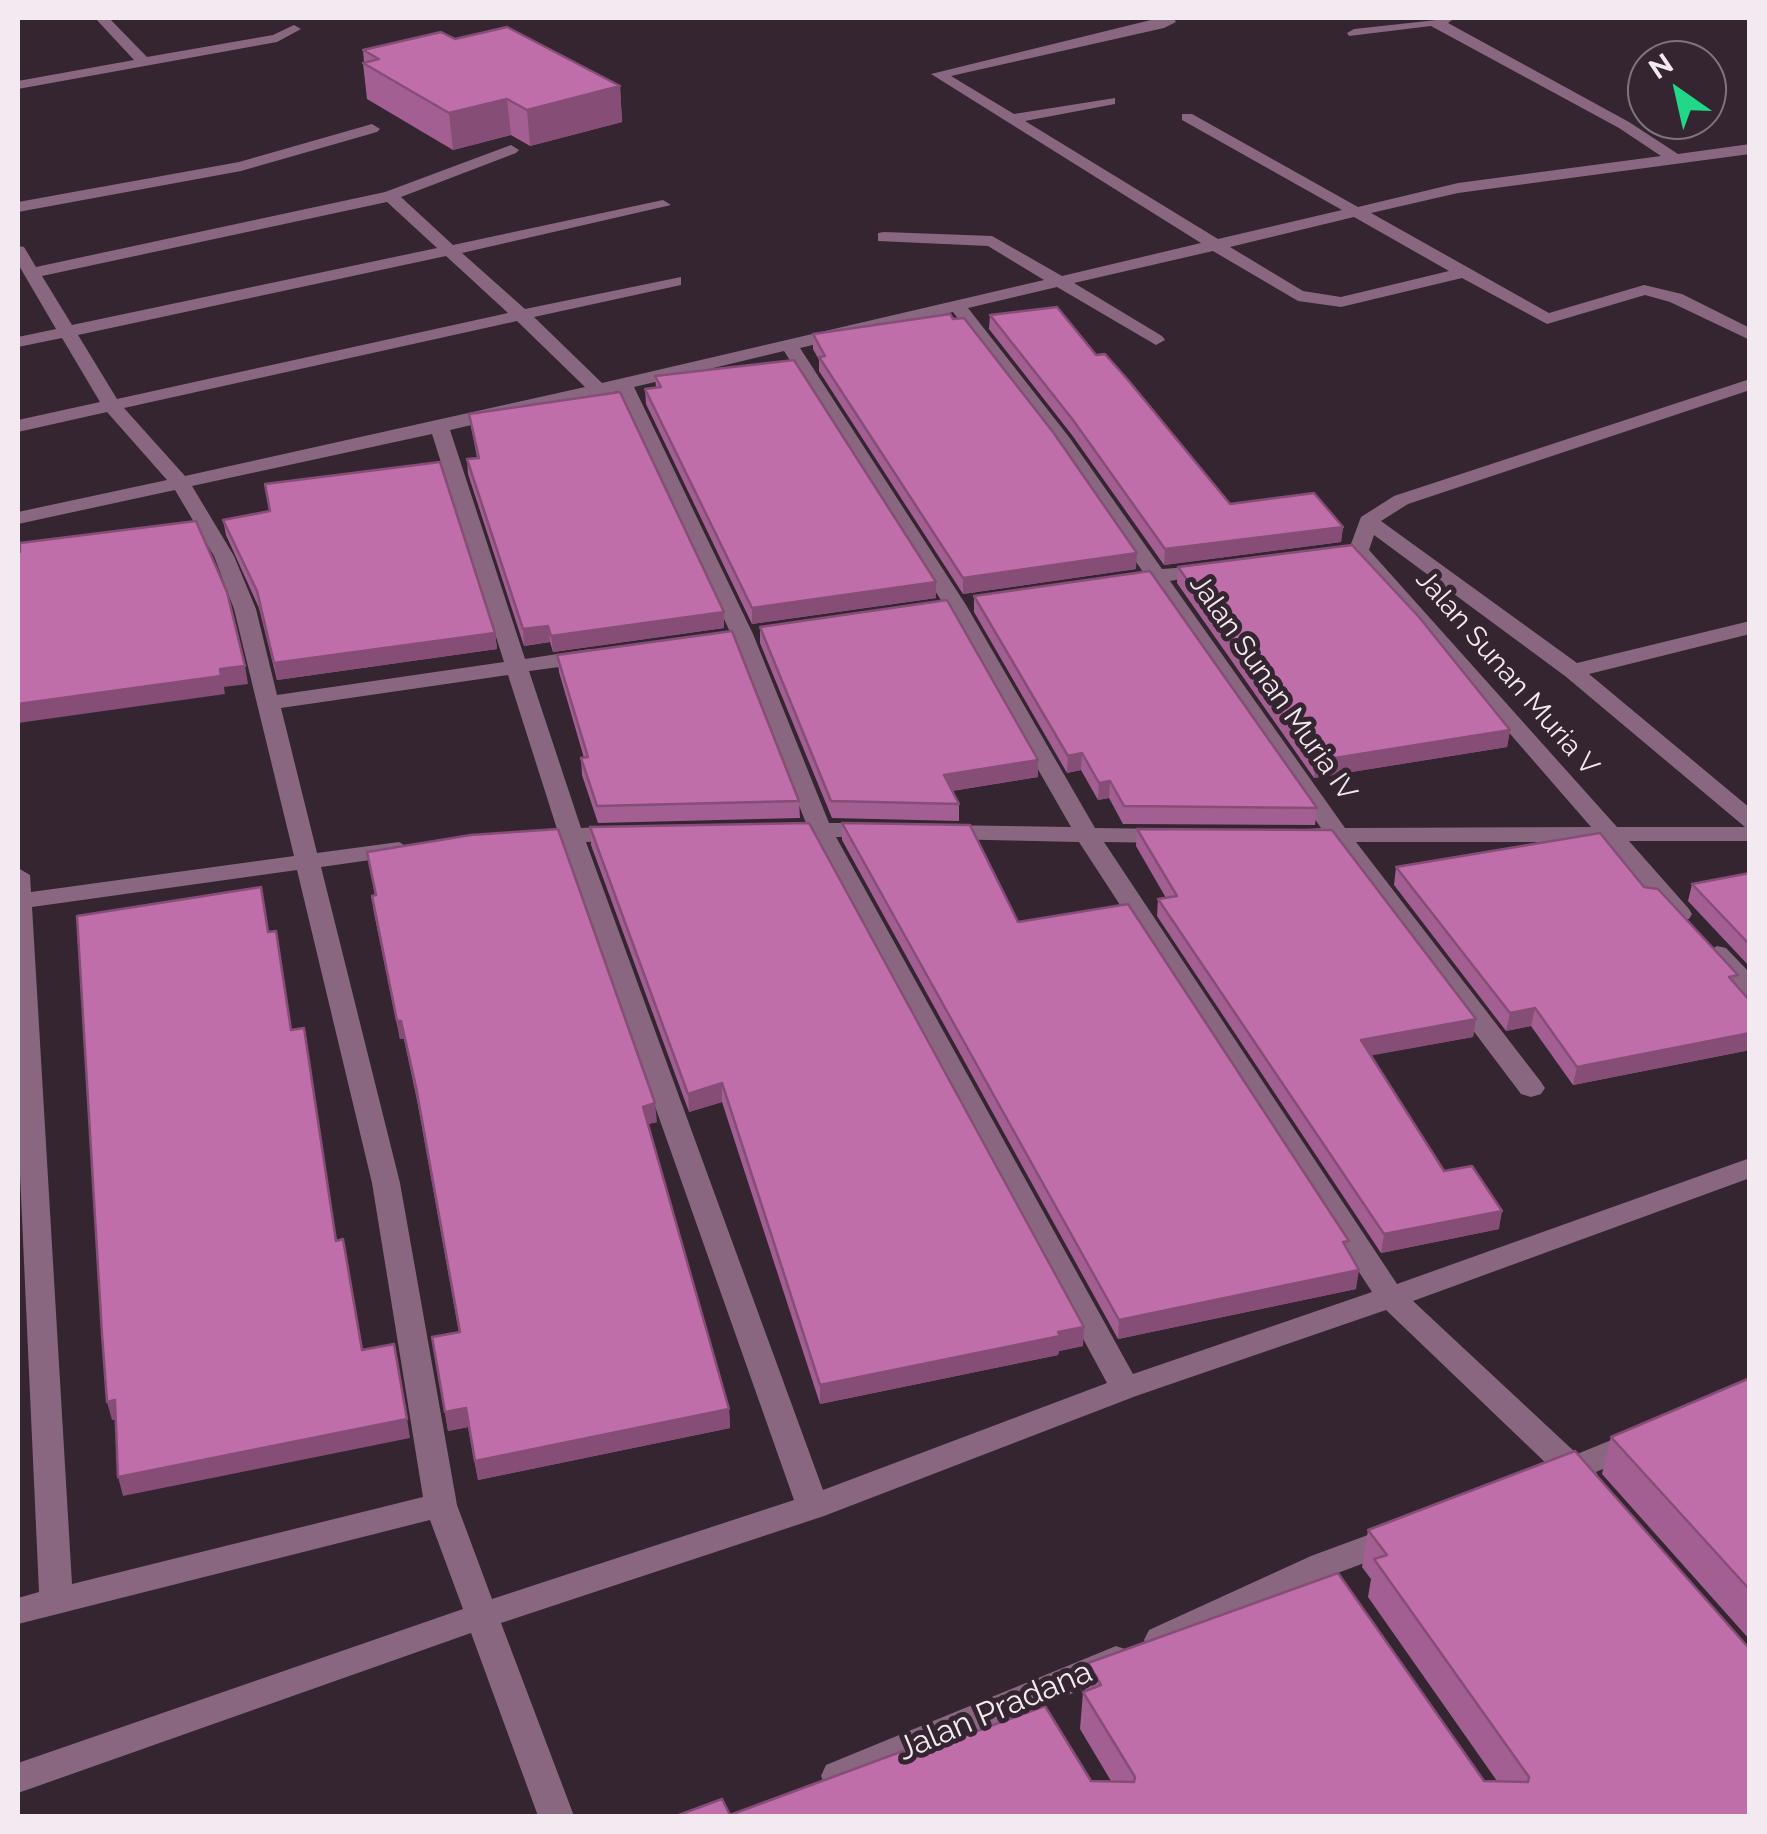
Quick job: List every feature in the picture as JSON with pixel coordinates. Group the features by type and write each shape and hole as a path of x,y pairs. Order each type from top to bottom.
{"street":[{"path":"102,18 144,62"},
{"path":"1166,18 1170,22 938,74 1298,296 1324,303 1357,300 1462,272"},
{"path":"1354,33 1459,18"},
{"path":"1433,21 1578,99 1675,159"},
{"path":"18,84 277,38 294,30"},
{"path":"1013,119 1110,101"},
{"path":"1187,117 1547,319 1644,290 1676,298 1750,335"},
{"path":"18,206 258,162 372,129"},
{"path":"18,518 438,428 1476,185 1750,149"},
{"path":"511,150 390,196 24,264 112,406 180,482 224,556 245,610 386,1182 441,1505 556,1816"},
{"path":"390,196 453,250 596,388"},
{"path":"18,342 664,204"},
{"path":"884,237 992,242 1156,340"},
{"path":"18,426 674,281"},
{"name":"Jalan Sunan Muria IV","path":"956,304 1062,441 1338,834 1532,1088"},
{"path":"788,343 954,605 1087,835 1390,1296 1605,1503"},
{"path":"623,382 743,634 820,829 1125,1388"},
{"path":"1750,384 1402,500 1368,521 1573,670 1750,821"},
{"path":"438,428 571,834 813,1506"},
{"name":"Jalan Sunan Muria V","path":"1368,521 1349,551 1373,564 1608,836 1750,990"},
{"path":"1103,584 1231,566"},
{"path":"1573,670 1750,627"},
{"path":"269,703 611,653"},
{"path":"762,830 1198,836"},
{"path":"513,838 647,832"},
{"path":"1286,836 1750,834"},
{"path":"56,1601 18,892 417,846"},
{"path":"18,1778 484,1615 813,1506 1125,1388 1538,1247 1750,1168"},
{"path":"1538,1483 1662,1431"},
{"path":"18,1611 441,1505"},
{"name":"Jalan Pradana","path":"807,1788 1046,1712 1323,1566 1430,1524"},
{"path":"1323,1566 1346,1597"}],"building":[{"path":"507,27 620,86 527,110 507,99 449,113 363,63 379,59 363,50 441,32 455,39"},
{"path":"1057,307 1096,355 1105,354 1128,380 1230,504 1314,493 1343,527 1165,549 1073,420 990,315"},
{"path":"950,314 953,319 964,318 1053,432 1137,553 963,578 819,357 825,356 813,334"},
{"path":"794,360 936,582 752,608 645,389 661,387 655,376"},
{"path":"620,392 724,612 551,636 548,626 523,629 467,459 479,458 469,414"},
{"path":"440,462 495,633 274,663 257,591 223,520 270,511 265,484"},
{"path":"196,521 227,592 245,666 220,669 221,676 18,704 20,543"},
{"path":"1352,545 1419,617 1510,730 1316,761 1178,567"},
{"path":"1150,571 1317,808 1124,806 1110,781 1099,783 1082,753 1068,756 974,596"},
{"path":"947,600 1038,760 944,775 959,804 831,801 760,627"},
{"path":"732,631 799,801 597,806 581,758 588,757 557,655"},
{"path":"809,823 1084,1327 1058,1332 1060,1336 820,1385 722,1083 688,1094 590,827"},
{"path":"842,823 970,825 1018,922 1128,904 1349,1241 1343,1242 1359,1270 1119,1320"},
{"path":"558,829 655,1103 643,1107 729,1409 475,1461 466,1408 445,1412 432,1337 460,1332 416,1087 401,1021 397,1021 372,896 376,895 367,852 471,835"},
{"path":"1137,829 1332,830 1476,1019 1361,1040 1444,1171 1472,1166 1502,1211 1384,1234 1158,899 1177,896"},
{"path":"1600,833 1644,887 1658,889 1738,975 1729,977 1750,1001 1750,1033 1577,1067 1535,1008 1510,1013 1396,867"},
{"path":"1750,873 1750,945 1692,884"},
{"path":"261,887 268,932 276,931 291,1030 304,1028 336,1241 343,1239 362,1350 394,1344 407,1419 118,1477 115,1400 107,1402 102,1334 77,916"},
{"path":"1750,1378 1750,1590 1611,1437"},
{"path":"1575,1451 1750,1647 1750,1816 676,1816 722,1799 730,1815 903,1751 906,1757 1045,1706 1091,1781 1134,1782 1135,1777 1083,1692 1101,1685 1088,1663 1338,1573 1484,1781 1528,1782 1529,1777 1374,1559 1387,1555 1368,1530"}]}
